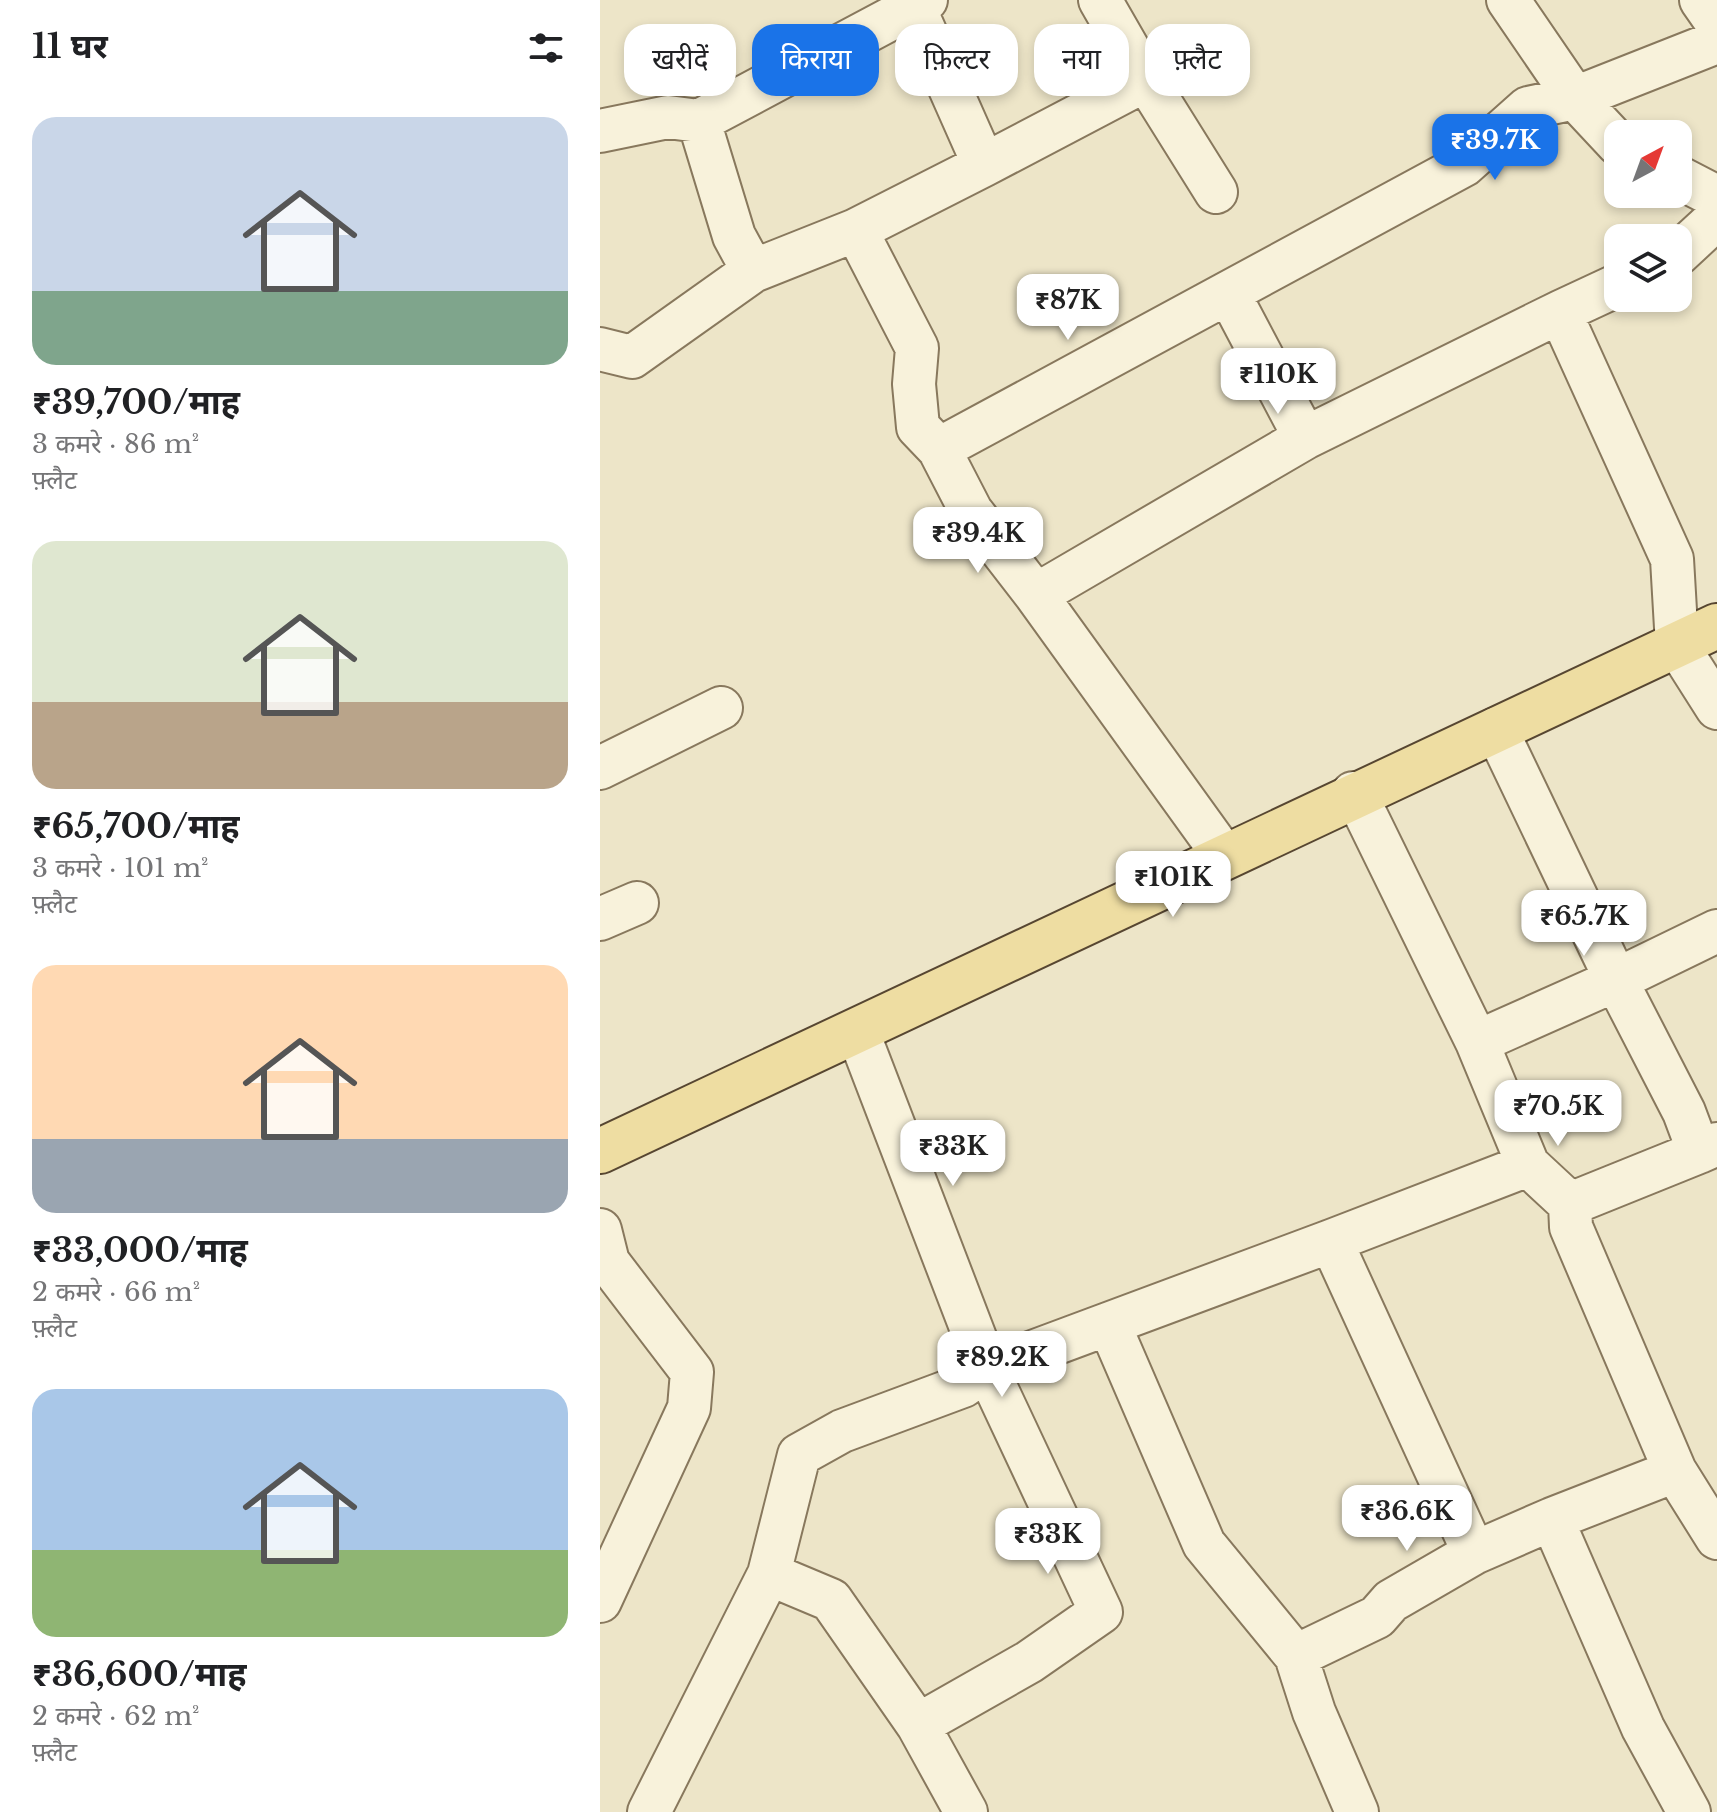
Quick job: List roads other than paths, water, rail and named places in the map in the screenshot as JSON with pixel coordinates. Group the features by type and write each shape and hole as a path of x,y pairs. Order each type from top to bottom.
{"main road":[{"path":"600,1151 1717,626"}],"street":[{"path":"1100,0 1145,78"},
{"path":"1508,0 1575,98 1604,129"},
{"path":"1701,0 1717,23"},
{"path":"600,131 668,117 699,121 920,4 984,165"},
{"path":"939,449 1464,165 1528,108 1575,98 1717,42"},
{"path":"600,349 632,357 753,271 856,230 1145,81"},
{"path":"1156,96 1216,192"},
{"path":"699,121 734,236 753,271"},
{"path":"1692,184 1717,197"},
{"path":"1692,241 1717,218"},
{"path":"856,230 917,348 914,384 918,427 939,449 971,511 1036,595 1225,857"},
{"path":"1036,595 1305,438 1604,292"},
{"path":"1229,294 1305,438"},
{"path":"1560,312 1672,559 1677,645 1717,708"},
{"path":"600,768 721,708"},
{"path":"1496,729 1616,980 1684,1112 1708,1148 1570,1204"},
{"path":"1354,794 1477,1042 1528,1165 1570,1204 1571,1227 1675,1471 1717,1538"},
{"path":"1477,1042 1717,931"},
{"path":"857,1030 987,1369 1101,1612 1029,1662 918,1725"},
{"path":"649,1812 769,1574 799,1455 842,1431 963,1386 987,1369 1528,1165"},
{"path":"1331,1241 1474,1553"},
{"path":"600,1601 689,1408 692,1372 603,1256"},
{"path":"1109,1324 1204,1544 1296,1656 1314,1712 1357,1812"},
{"path":"1296,1656 1377,1617 1391,1601 1474,1553 1675,1471"},
{"path":"1552,1519 1643,1728 1689,1812"},
{"path":"769,1574 831,1600 918,1725 966,1812"}]}
